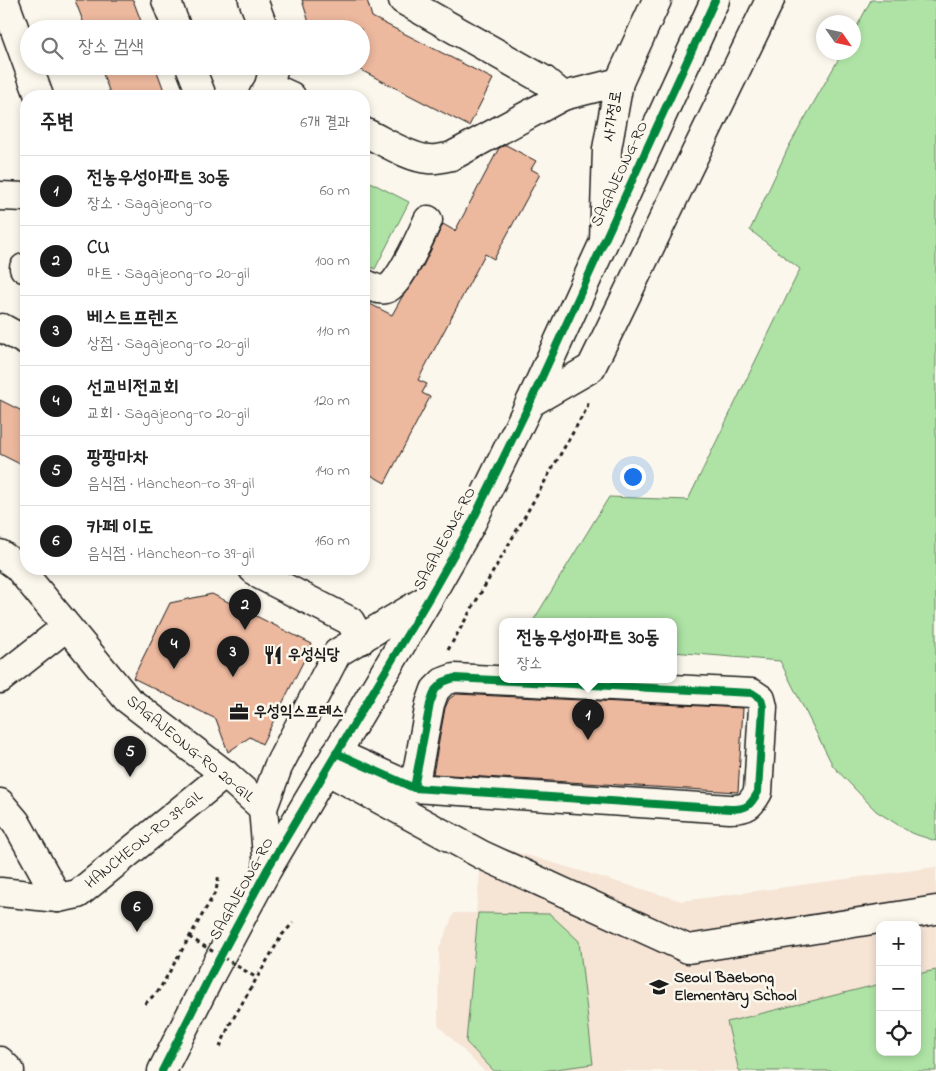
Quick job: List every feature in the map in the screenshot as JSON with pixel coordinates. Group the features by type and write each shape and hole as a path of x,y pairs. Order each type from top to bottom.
{"street":[{"path":"4,0 20,44"},
{"path":"166,0 174,20"},
{"path":"253,0 261,20"},
{"path":"403,0 544,80 563,96"},
{"name":"사가정로","path":"604,241 607,150 619,82 657,0"},
{"name":"SAGAJEONG-RO","path":"166,1069 211,974 268,868 471,524 530,403 715,0"},
{"path":"530,403 591,368 770,0"},
{"path":"31,75 37,90"},
{"path":"194,75 200,90"},
{"path":"370,135 413,156 439,159 452,156 563,96 619,82"},
{"path":"0,196 20,196"},
{"path":"370,286 386,289 397,282 428,220"},
{"path":"2,328 20,338"},
{"name":"SAGAJEONG-RO 20-GIL","path":"0,554 20,570"},
{"name":"SAGAJEONG-RO 20-GIL","path":"24,575 127,699 225,774 263,808"},
{"path":"260,575 350,622 361,640"},
{"path":"268,868 263,808 278,767 337,653 429,598"},
{"path":"0,679 66,627"},
{"path":"414,788 430,704 435,690 443,682 454,678 499,680"},
{"path":"331,762 414,788 730,810 742,809 751,804 758,792 763,707 761,699 752,693 553,683"},
{"path":"331,762 482,855 688,949 936,910"},
{"name":"HANCHEON-RO 39-GIL","path":"0,892 58,898 78,894 225,774"},
{"path":"0,803 16,822 58,898"},
{"path":"0,1061 10,1071"}],"path":[{"path":"445,656 587,408 593,381 591,368"},
{"path":"145,1004 160,990 216,891 219,874"},
{"path":"220,1047 230,1024 282,935 293,923"},
{"path":"189,937 257,978"}],"shaded area":[{"name":"Seoul Baebong Elementary School","path":"483,842 682,901 936,867 936,1071 484,1071 438,1025 439,949 454,913 476,913"}],"green space":[{"path":"871,0 936,0 936,841 911,833 876,811 833,766 780,661 677,652 677,618 535,618 609,497 688,500 800,269 750,230 789,146 838,60 861,60 861,19"},
{"path":"370,182 409,202 375,269 370,266"},
{"path":"478,913 550,914 579,941 593,1064 542,1071 494,1071 466,1042"},
{"path":"936,970 936,1071 739,1071 727,1022 876,985 876,1056 921,1056 921,973"}],"building":[{"path":"75,0 133,0 141,20 83,20"},
{"path":"302,0 367,0 372,17 493,79 469,126 370,75 370,20 308,20"},
{"path":"103,75 158,75 164,90 109,90"},
{"path":"506,145 536,161 531,169 540,174 494,259 485,254 418,380 427,384 422,393 430,397 385,483 370,474 370,304 392,315 423,266 443,224 455,231 499,148"},
{"path":"0,400 20,410 20,464 0,454"},
{"path":"212,594 312,644 262,744 250,737 228,752 216,719 133,678 170,603"},
{"path":"456,694 743,708 738,792 433,774 445,708 449,699"}],"cycle path":[{"path":"162,1071 268,868 471,524 530,403 715,0"},
{"path":"414,788 430,704 435,690 443,682 454,678 499,680"},
{"path":"414,788 730,809 747,806 753,801 758,792 763,707 761,699 752,693 553,683"},
{"path":"336,753 414,788"}],"place":[{"name":"CU","path":"245,630"},
{"name":"우성식당","path":"273,655"},
{"name":"선교비전교회","path":"174,669"},
{"name":"베스트프렌즈","path":"233,677"},
{"name":"우성익스프레스","path":"239,712"},
{"name":"전농우성아파트 30동","path":"588,740"},
{"name":"팡팡마차","path":"130,777"},
{"name":"카페 이도","path":"137,932"},
{"name":"Seoul Baebong Elementary School","path":"659,987"}]}
